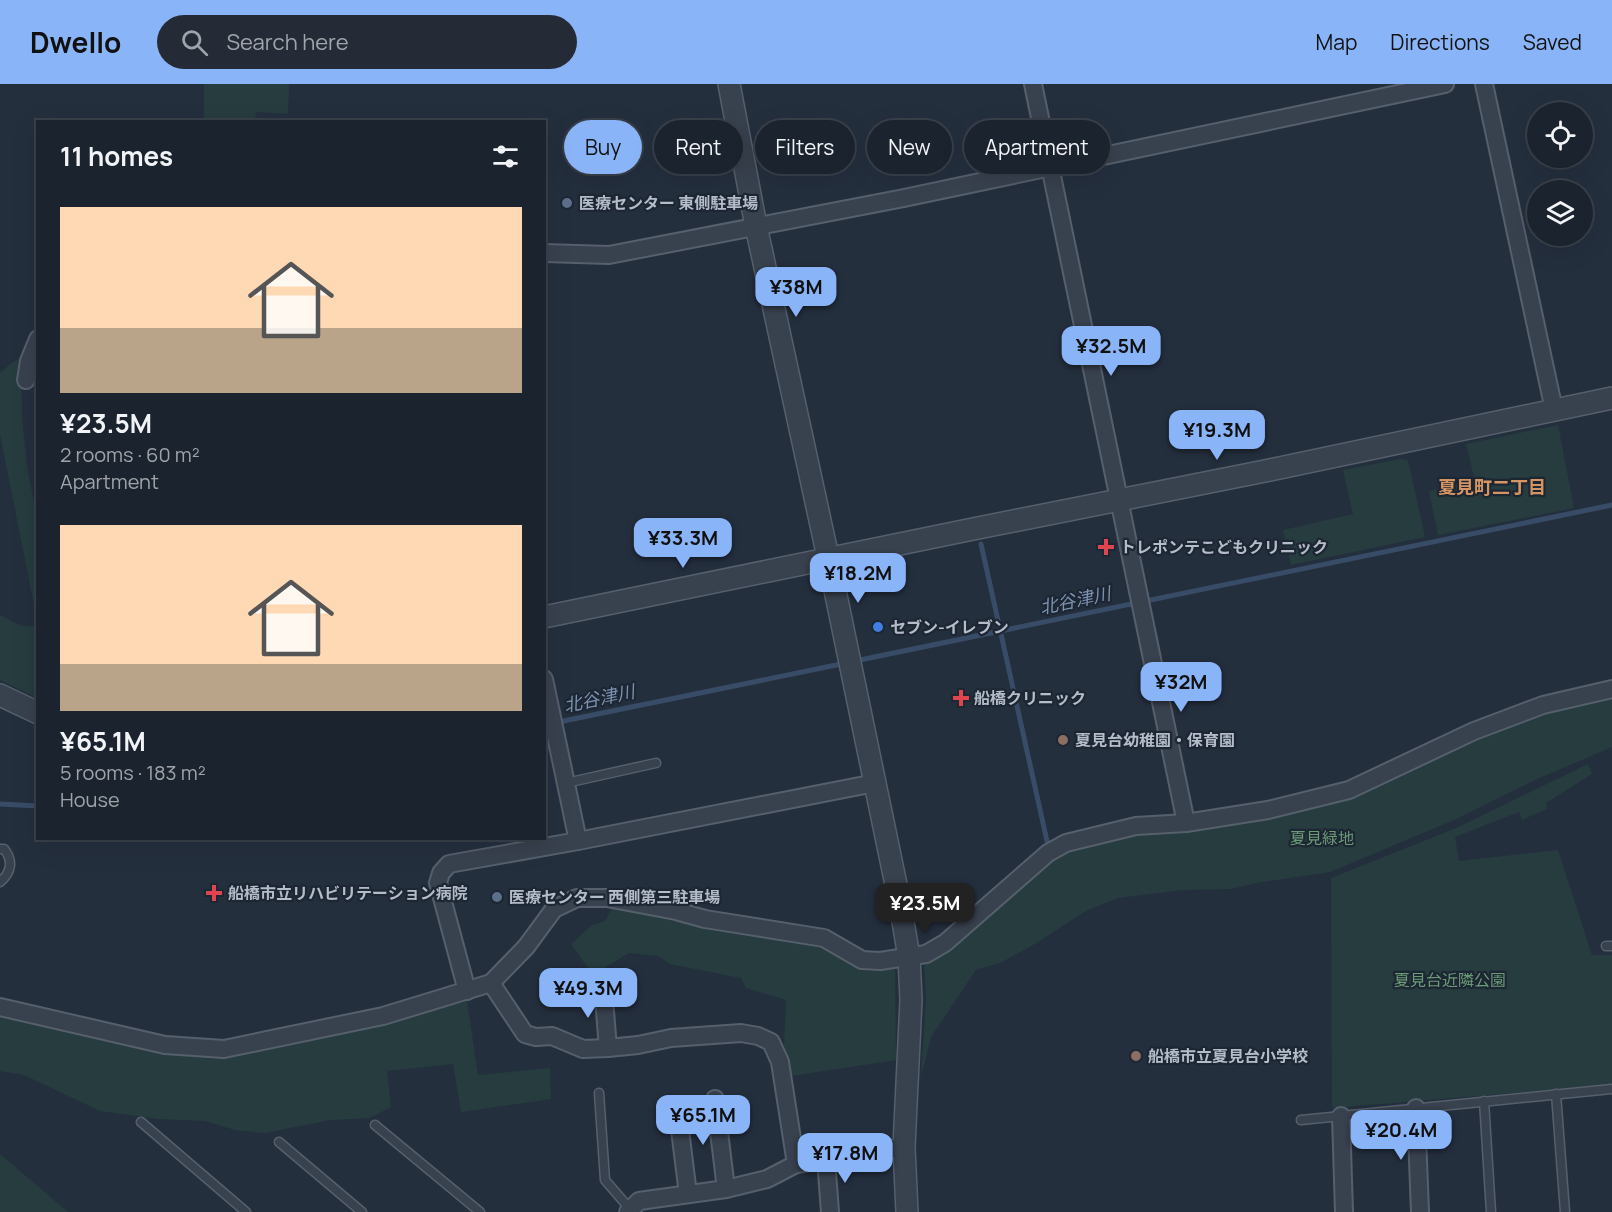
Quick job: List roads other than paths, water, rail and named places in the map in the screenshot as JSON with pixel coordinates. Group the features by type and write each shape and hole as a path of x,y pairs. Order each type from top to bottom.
{"street":[{"path":"729,84 756,226 829,559 909,957 910,1044 904,1147 908,1212"},
{"path":"1033,84 1040,120"},
{"path":"1110,154 1445,84"},
{"path":"1484,84 1554,410"},
{"path":"546,253 609,255 1015,174"},
{"path":"1051,174 1186,823"},
{"path":"26,380 29,361 36,344"},
{"path":"546,617 1265,471 1612,398"},
{"path":"546,688 578,841"},
{"path":"0,1007 165,1045 224,1049 383,1016 491,983 526,947 554,909 578,898 607,898 705,919 824,938 862,960 880,961 926,954 945,943 1048,853 1066,843 1136,826 1186,823 1268,810 1349,790 1474,731 1543,705 1612,689"},
{"path":"0,695 36,712"},
{"path":"467,991 438,883 441,873 449,864 875,783"},
{"path":"491,983 525,1034 552,1036 584,1049 638,1045 671,1038 741,1033 758,1036 771,1042 780,1062 796,1164"},
{"path":"603,987 608,1048"},
{"path":"715,1100 726,1189"},
{"path":"1416,1108 1420,1212"},
{"path":"1341,1116 1344,1212"},
{"path":"680,1130 688,1194"},
{"path":"629,1210 639,1201 726,1189 767,1179 796,1164 904,1147"},
{"path":"826,1159 830,1212"}],"lane":[{"path":"566,783 656,763"},
{"path":"0,849 4,849 8,854 11,863 10,870 0,882"},
{"path":"1301,1120 1612,1089"},
{"path":"600,1092 605,1180 629,1210"},
{"path":"1556,1094 1565,1212"},
{"path":"1484,1101 1491,1212"},
{"path":"141,1122 246,1212"},
{"path":"375,1125 480,1212"},
{"path":"279,1142 362,1212"}],"waterway":[{"name":"北谷津川","path":"855,661 1612,505"},
{"path":"981,544 1047,841"},
{"name":"北谷津川","path":"546,725 846,663"},
{"name":"北谷津川","path":"0,804 36,806"}],"place":[{"name":"医療センター 東側駐車場","path":"567,203"},
{"name":"トレポンテこどもクリニック","path":"1106,547"},
{"name":"セブン-イレブン","path":"878,627"},
{"name":"船橋クリニック","path":"961,698"},
{"name":"夏見台幼稚園・保育園","path":"1063,740"},
{"name":"船橋市立リハビリテーション病院","path":"214,893"},
{"name":"医療センター 西側第三駐車場","path":"497,897"},
{"name":"船橋市立夏見台小学校","path":"1136,1056"}],"district":[{"name":"夏見町二丁目","path":"1492,487"}],"park label":[{"name":"夏見緑地","path":"1322,838"},
{"name":"夏見台近隣公園","path":"1450,980"}]}
